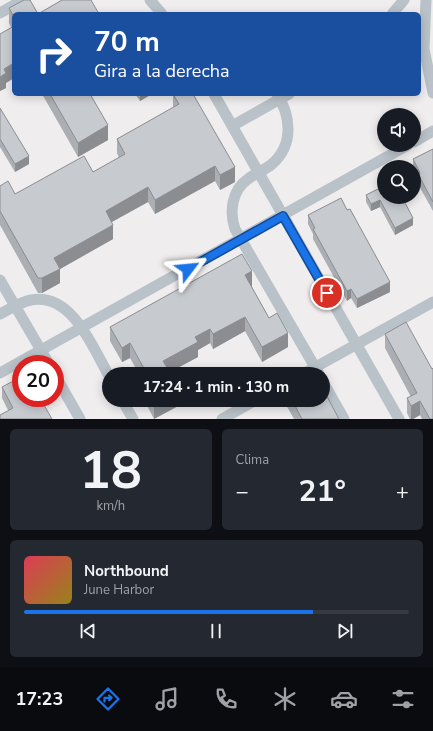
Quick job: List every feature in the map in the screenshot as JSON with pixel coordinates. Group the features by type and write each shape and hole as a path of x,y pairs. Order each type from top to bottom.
{"lane":[{"path":"4,7 24,0"},
{"path":"150,0 160,12"},
{"path":"394,12 404,0"},
{"path":"426,0 424,49 433,93"},
{"path":"215,96 399,419"},
{"path":"232,126 282,96 289,124 286,144 282,153 273,163 248,179 240,188 234,199 231,219 315,367"},
{"path":"421,138 433,131"},
{"path":"0,373 396,152"},
{"path":"0,280 44,355"},
{"path":"0,314 32,300 40,299 58,304 74,315 104,367"},
{"path":"323,367 356,344 433,302"},
{"path":"64,391 80,419"},
{"path":"330,394 344,419"},
{"path":"126,407 133,419"},
{"path":"222,419 243,407"}],"building":[{"path":"24,0 30,0 37,12 12,12 12,13 9,8"},
{"path":"62,0 91,0 98,12 41,12"},
{"path":"12,27 12,64 4,69 6,73 0,77 0,34"},
{"path":"51,96 91,96 108,125 78,143"},
{"path":"174,96 194,96 235,167 220,175 215,166 155,200 148,187 106,211 113,225 54,258 60,269 42,278 38,278 0,211 0,186 8,181 15,194 84,156 93,172 125,154 117,139 179,104"},
{"path":"0,108 29,156 15,164 0,139"},
{"path":"433,149 433,202 421,180 421,160 413,159"},
{"path":"377,190 377,201 371,204 366,195"},
{"path":"341,198 347,210 350,209 390,282 357,299 351,289 347,291 313,229 315,228 308,215"},
{"path":"382,204 406,204 413,218 395,228"},
{"path":"242,254 252,271 245,275 269,318 277,313 288,333 262,347 245,317 213,334 210,329 195,337 198,342 163,361 167,367 143,367 130,343 122,348 110,327"},
{"path":"406,322 432,369 433,368 433,419 430,419 420,401 411,406 407,398 417,393 385,334"},
{"path":"12,382 12,406 2,387"},
{"path":"330,402 339,419 302,419 296,407 330,407"},
{"path":"45,407 52,419 0,419 0,415 13,408"}],"route":[{"path":"188,269 283,216 327,293"}]}
